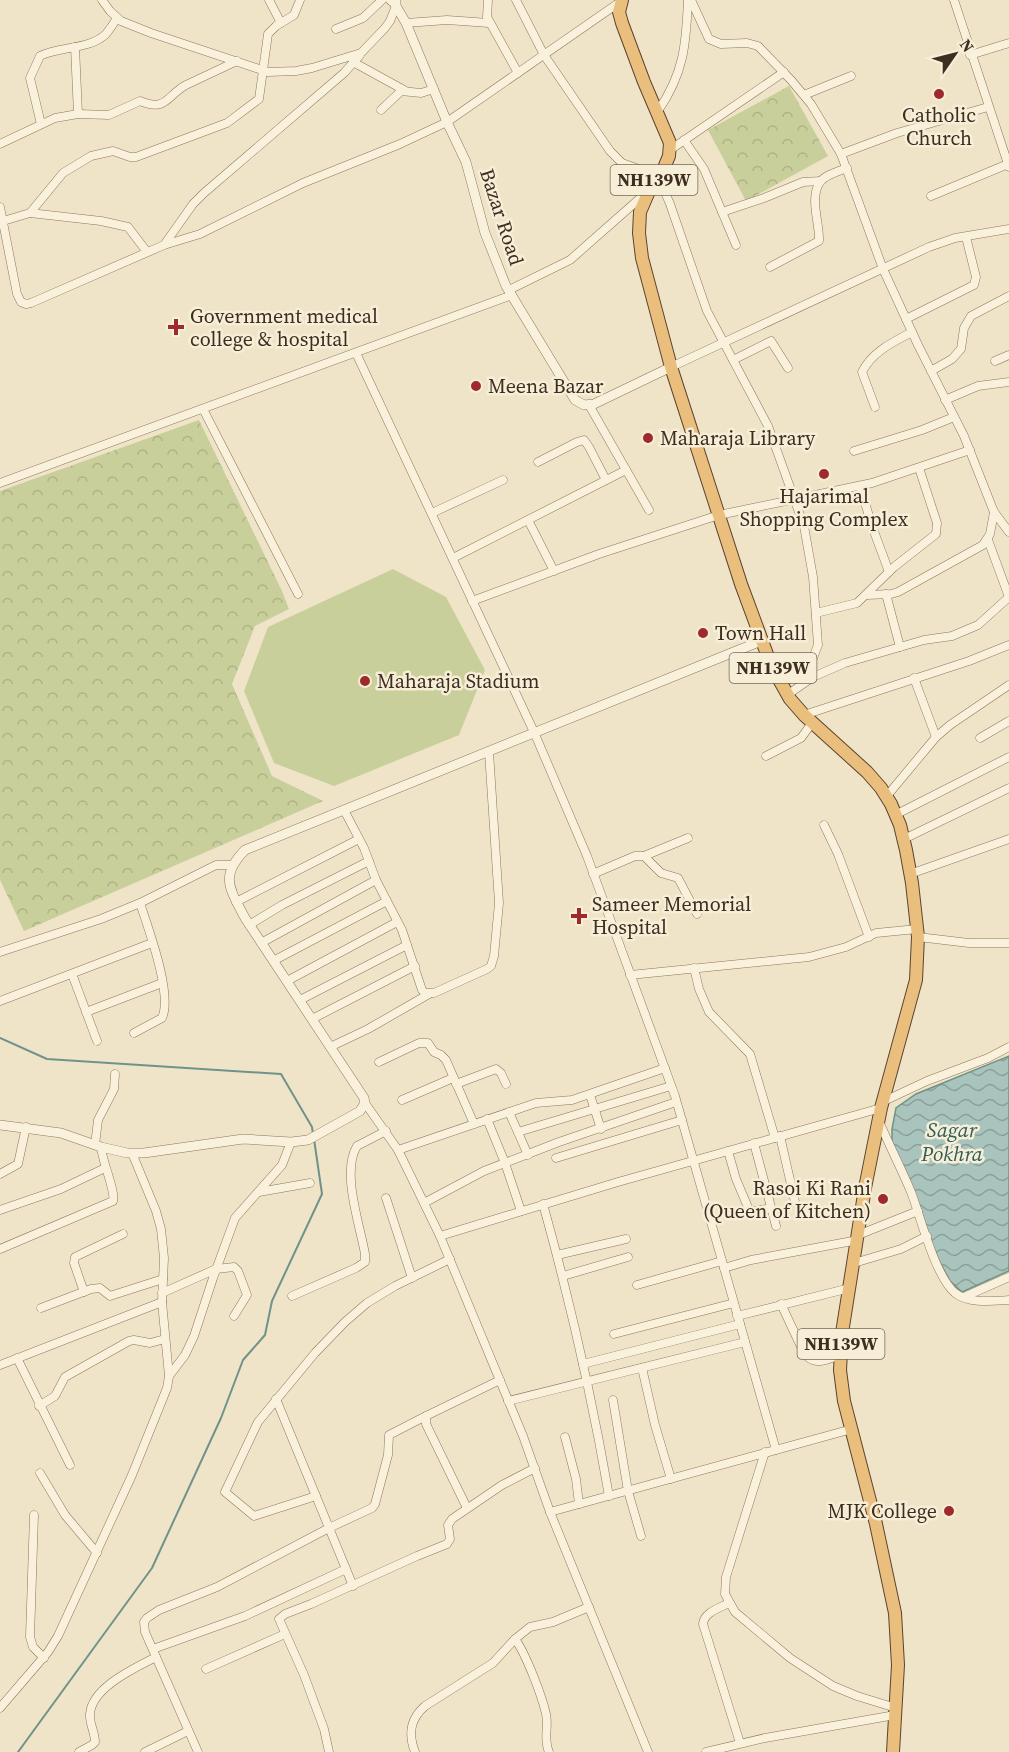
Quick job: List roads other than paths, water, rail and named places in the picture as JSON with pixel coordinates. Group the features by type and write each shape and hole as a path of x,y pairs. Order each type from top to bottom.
{"highway":[{"name":"NH139W","path":"617,2 644,82 670,143 669,156 648,190 640,212 639,233 642,258 671,367 761,641 780,682 808,719 867,772 886,797 904,839 910,874 918,933 916,980 880,1111 840,1355 841,1385 881,1545 895,1613 898,1665 893,1752"}],"street":[{"path":"102,0 121,21 264,70 296,71 347,59 361,53"},
{"path":"269,0 281,23"},
{"path":"30,213 63,173 91,156 113,151 136,157 228,123 259,99 268,34 294,15 300,0"},
{"path":"336,29 363,18 382,0"},
{"path":"488,0 486,10 489,23 518,73"},
{"path":"516,0 544,55 616,158 622,163 658,176 707,311 768,426 804,526 810,558 818,645 817,653 807,664 780,682"},
{"path":"689,0 709,39 722,44 747,43 758,46 784,72 804,95 841,154 866,228 883,269 970,450 994,512 1009,532"},
{"path":"658,111 668,96 682,62 689,0"},
{"path":"931,196 1008,165 970,55 957,1"},
{"path":"164,244 193,204 336,81 385,28 390,21 394,2"},
{"name":"Bazar Road","path":"394,2 406,22 466,162 485,233 499,271 575,400 589,405"},
{"path":"0,207 17,294 21,302 26,304 164,244 200,234 303,183 400,144 447,122 617,2"},
{"path":"41,124 31,84 32,72 40,56 100,38 106,34 117,18"},
{"path":"406,22 447,20 489,23"},
{"path":"970,55 1009,43"},
{"path":"75,47 78,114"},
{"path":"0,144 55,118 78,114 110,115 140,101 151,107 155,106 172,98 179,88 237,61"},
{"path":"353,62 404,90 421,93 434,89"},
{"path":"670,150 784,72"},
{"path":"804,95 851,76"},
{"path":"381,110 396,94 404,90"},
{"path":"841,154 897,133 988,107"},
{"path":"684,140 704,169 736,245"},
{"path":"722,212 803,182 821,181 846,168"},
{"path":"770,267 819,241 816,202 821,181"},
{"path":"0,483 356,353 511,293 570,260 648,190"},
{"path":"3,221 30,213 101,221 128,227 147,252"},
{"path":"649,510 589,405 613,396 929,247 955,238 1009,229"},
{"path":"906,319 974,285 976,278 966,237"},
{"path":"931,371 957,355 963,344 964,328 971,316 1009,296"},
{"path":"875,407 862,372 871,359 887,345 912,332"},
{"path":"733,360 771,341 789,368"},
{"path":"356,353 572,818 665,1068 682,1120 776,1450"},
{"path":"995,361 1009,355"},
{"path":"945,400 978,386 1009,381"},
{"path":"203,409 298,594"},
{"path":"854,451 922,430 954,417"},
{"path":"538,462 584,440 606,480"},
{"path":"472,601 599,554 719,515 860,486 970,450"},
{"path":"816,613 852,605 867,595 889,572 933,537 938,528 919,468"},
{"path":"453,558 626,470"},
{"path":"432,513 503,480"},
{"path":"860,486 889,572"},
{"path":"788,694 826,670 924,640 952,636 978,625 1009,597 988,540 994,512"},
{"path":"528,520 554,571"},
{"path":"867,595 898,592 988,540"},
{"path":"886,594 900,647"},
{"path":"648,1752 550,1512 500,1380 440,1236 398,1150 249,925 236,902 228,874 232,865 245,850 761,641"},
{"path":"766,756 801,738 808,719 914,678 969,661 1009,645"},
{"path":"914,678 936,737"},
{"path":"886,797 936,737 950,724 1009,685"},
{"path":"980,738 1009,721"},
{"path":"330,1047 368,1029 429,994 491,966 499,903 489,752"},
{"path":"895,815 1009,757"},
{"path":"904,839 1009,788"},
{"path":"344,810 398,922 422,990 429,994"},
{"path":"824,825 838,854 869,937"},
{"path":"593,874 635,856 644,856 688,838"},
{"path":"236,902 359,839"},
{"path":"910,874 1009,839"},
{"path":"644,856 661,873 678,878 697,914"},
{"path":"249,925 282,905 369,861"},
{"path":"0,952 93,922 140,903 216,865 232,865"},
{"path":"261,943 376,880"},
{"path":"273,961 387,901"},
{"path":"134,1033 162,1018 164,1008 162,983 140,903"},
{"path":"287,981 398,922"},
{"path":"630,975 809,957 846,947 882,932 918,933 969,943 1009,943"},
{"path":"0,1001 152,943"},
{"path":"300,1000 407,945"},
{"path":"312,1019 415,966"},
{"path":"694,968 699,989 709,1012 750,1054 795,1202"},
{"path":"72,974 97,1041"},
{"path":"86,1012 162,983"},
{"path":"379,1062 424,1042 434,1052 444,1057 474,1124"},
{"path":"440,1236 693,1160 880,1111 927,1081 1009,1047"},
{"path":"398,1150 540,1101 572,1100 665,1068"},
{"path":"402,1100 496,1069 501,1073 506,1084"},
{"path":"0,1249 113,1201 115,1194 98,1146 98,1120 114,1089 115,1074"},
{"path":"518,1132 671,1086"},
{"path":"590,1095 601,1129"},
{"path":"424,1203 506,1163 676,1102"},
{"path":"0,1125 61,1133 98,1146 132,1153 144,1153 243,1139 291,1142 308,1140 360,1111 365,1103"},
{"path":"880,1111 948,1285 964,1298 1009,1300"},
{"path":"509,1112 528,1155"},
{"path":"487,1119 506,1163 522,1211"},
{"path":"556,1158 682,1120"},
{"path":"0,1174 18,1164 26,1127"},
{"path":"292,1296 365,1262 353,1197 352,1161 357,1146 386,1131"},
{"path":"0,1708 44,1658 63,1627 162,1402 170,1376 185,1355 194,1336 235,1218 282,1165 291,1142"},
{"path":"754,1143 776,1226"},
{"path":"728,1151 748,1210 753,1213 771,1209"},
{"path":"132,1153 156,1210 161,1229 162,1302 170,1376"},
{"path":"0,1210 61,1189 105,1168"},
{"path":"257,1192 310,1183"},
{"path":"386,1198 412,1278"},
{"path":"543,1204 563,1276 587,1381 609,1496"},
{"path":"637,1285 723,1264 858,1237 918,1211"},
{"path":"84,1292 75,1268 75,1257 123,1234"},
{"path":"854,1263 902,1248 927,1236"},
{"path":"557,1255 626,1239"},
{"path":"563,1276 628,1257"},
{"path":"316,1496 254,1516 225,1492 258,1422 315,1353 357,1311 412,1278 450,1259"},
{"path":"162,1293 216,1269 228,1267 236,1269 247,1291 246,1299 234,1316"},
{"path":"964,1298 1009,1277"},
{"path":"41,1308 100,1288 110,1296 163,1279"},
{"path":"583,1364 739,1320 781,1304 850,1288"},
{"path":"0,1365 162,1302"},
{"path":"614,1334 734,1303"},
{"path":"781,1304 809,1360 818,1362 840,1355"},
{"path":"39,1406 55,1396 65,1377 129,1341 150,1343 165,1339"},
{"path":"507,1401 745,1342"},
{"path":"17,1358 70,1465"},
{"path":"642,1368 655,1425 671,1479"},
{"path":"198,1752 143,1627 144,1622 151,1615 237,1578 329,1528 372,1508 388,1455 389,1435 500,1380"},
{"path":"276,1399 353,1586"},
{"path":"613,1400 628,1491 641,1536"},
{"path":"426,1416 426,1424 467,1508"},
{"path":"550,1512 852,1429"},
{"path":"565,1437 576,1479 579,1504"},
{"path":"765,1452 726,1577 725,1594 729,1603 744,1620 813,1674 857,1696 895,1711"},
{"path":"329,1752 324,1729 304,1675 279,1622 281,1616 447,1544 450,1539 449,1522 502,1485 535,1468"},
{"path":"40,1473 71,1523 97,1553"},
{"path":"34,1515 30,1637 33,1647 44,1658"},
{"path":"79,1752 92,1746 95,1742 90,1712 96,1699 108,1685 154,1653 246,1616 346,1569"},
{"path":"729,1603 707,1614 703,1624 740,1743"},
{"path":"416,1752 411,1730 418,1712 493,1663 515,1639 530,1627 553,1622 589,1607"},
{"path":"206,1669 285,1634"},
{"path":"515,1639 524,1652 547,1716 545,1743 549,1752"},
{"path":"706,1752 895,1711"},
{"path":"145,1752 188,1731"}],"water":[{"name":"Sagar Pokhra","path":"1009,1056 1009,1271 962,1292 950,1281 936,1255 892,1144 896,1108 916,1094"}],"waterway":[{"path":"0,1038 47,1059 281,1074 312,1127 313,1134"},
{"path":"18,1752 152,1568 221,1418 243,1360 265,1335 272,1301 322,1194 314,1139"}],"place":[{"name":"Catholic Church","path":"939,94"},
{"name":"Government medical college & hospital","path":"176,327"},
{"name":"Meena Bazar","path":"476,386"},
{"name":"Maharaja Library","path":"648,438"},
{"name":"Hajarimal Shopping Complex","path":"824,474"},
{"name":"Town Hall","path":"703,633"},
{"name":"Maharaja Stadium","path":"365,681"},
{"name":"Sameer Memorial Hospital","path":"579,916"},
{"name":"Rasoi Ki Rani (Queen of Kitchen)","path":"883,1199"},
{"name":"MJK College","path":"949,1511"}]}
